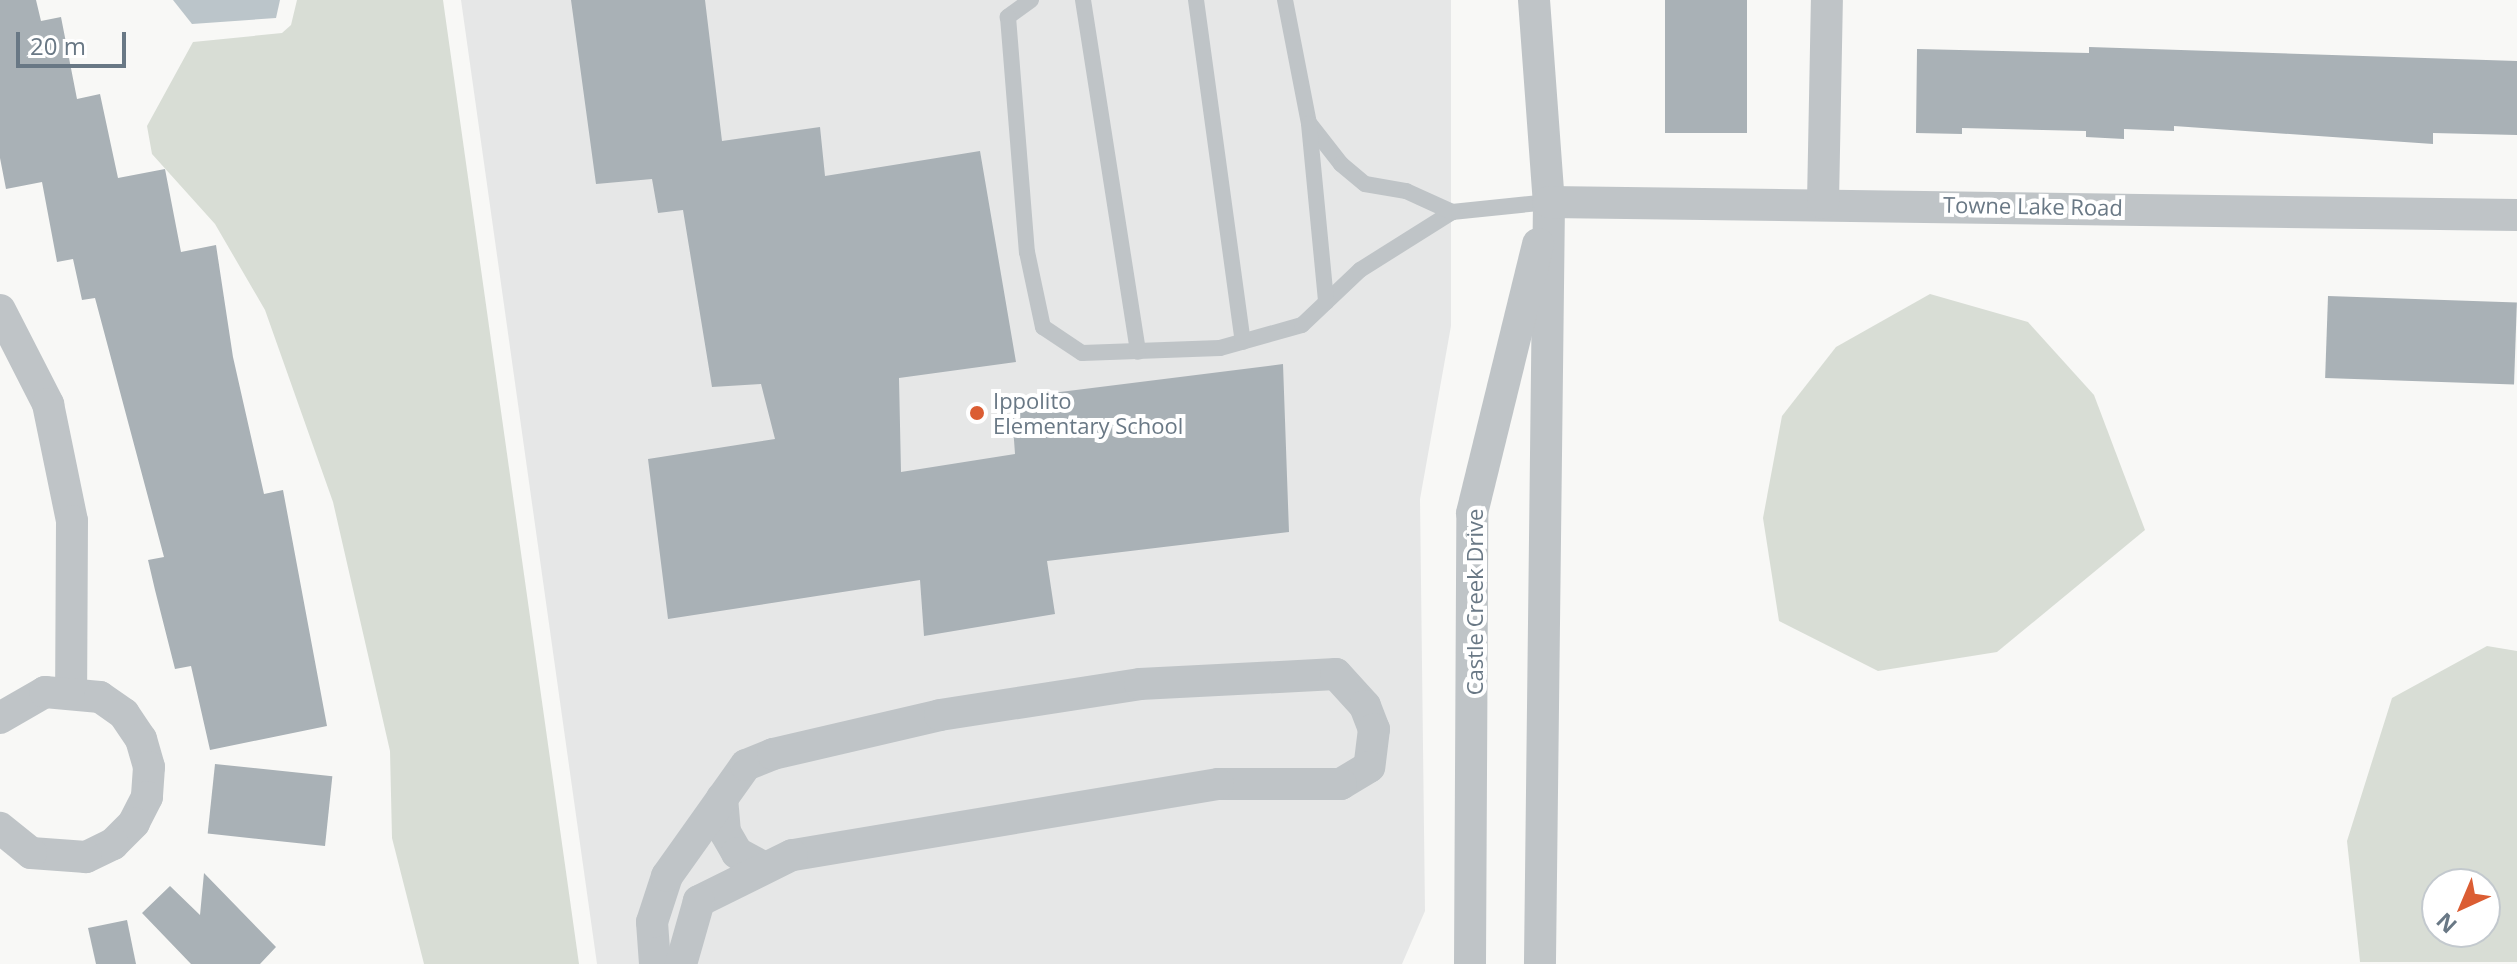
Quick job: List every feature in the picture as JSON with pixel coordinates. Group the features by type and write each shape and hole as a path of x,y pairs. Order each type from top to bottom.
{"street":[{"name":"Castle Creek Drive","path":"1534,0 1549,202 1540,964"},
{"path":"1823,203 1827,0"},
{"name":"Castle Creek Drive","path":"1470,964 1472,513 1549,202"},
{"name":"Towne Lake Road","path":"1549,202 1823,203 2517,215"},
{"path":"0,310 48,404 72,521 71,690"},
{"path":"655,964 652,922 667,876 746,765 773,754 940,715 1140,684 1336,674 1365,706 1374,729 1369,767 1341,784 1218,784 1134,795 792,855 699,901 681,964"},
{"path":"0,718 45,692 71,690 100,697 124,714 141,739 149,767 147,797 134,823 113,844 86,857 57,859 31,853 0,828"},
{"path":"722,798 725,832 737,853 763,867"}],"lane":[{"path":"1031,0 1008,17 1027,252 1043,327 1082,353 1138,352 1243,342 1302,325 1392,247 1452,212 1549,202"},
{"path":"1083,0 1138,352"},
{"path":"1196,0 1243,342"},
{"path":"1285,0 1309,123 1326,302"},
{"path":"1309,123 1365,184 1406,191 1452,212"}],"shaded area":[{"path":"173,0 280,0 276,18 192,24"},
{"path":"297,0 443,0 579,964 424,964 392,838 390,751 333,502 265,310 215,224 152,154 147,126 193,42 282,33 291,25"},
{"name":"Ippolito Elementary School","path":"461,0 1451,0 1451,326 1420,499 1425,911 1402,964 597,964"},
{"path":"1930,294 2028,322 2094,395 2145,530 1997,652 1878,671 1779,621 1763,518 1782,416 1836,347"},
{"path":"2487,646 2517,651 2517,962 2360,962 2347,841 2392,698"}],"building":[{"path":"0,0 36,0 41,21 61,17 77,99 100,94 118,178 165,169 181,252 216,245 233,357 264,494 283,490 327,726 210,750 191,666 175,669 148,560 164,557 95,298 82,300 73,259 57,262 42,182 6,189 0,158"},
{"path":"571,0 705,0 722,141 820,127 825,176 980,151 1016,362 899,378 901,472 1015,454 1011,398 1283,364 1289,532 1047,561 1055,614 924,636 920,580 668,619 648,459 775,439 761,384 712,387 683,210 658,213 652,179 596,184"},
{"path":"1665,0 1747,0 1747,133 1665,133"},
{"path":"2089,47 2517,61 2517,135 2433,133 2433,144 2174,126 2174,131 2124,129 2124,139 2086,137 2086,131 1962,128 1962,134 1916,133 1917,49 2089,53"},
{"path":"2328,296 2517,303 2514,385 2325,378"},
{"path":"215,764 332,776 325,846 208,834"},
{"path":"204,873 276,947 260,964 191,964 142,913 170,886 200,915"},
{"path":"127,920 136,964 96,964 88,928"}],"place":[{"name":"Ippolito Elementary School","path":"977,413"}]}
